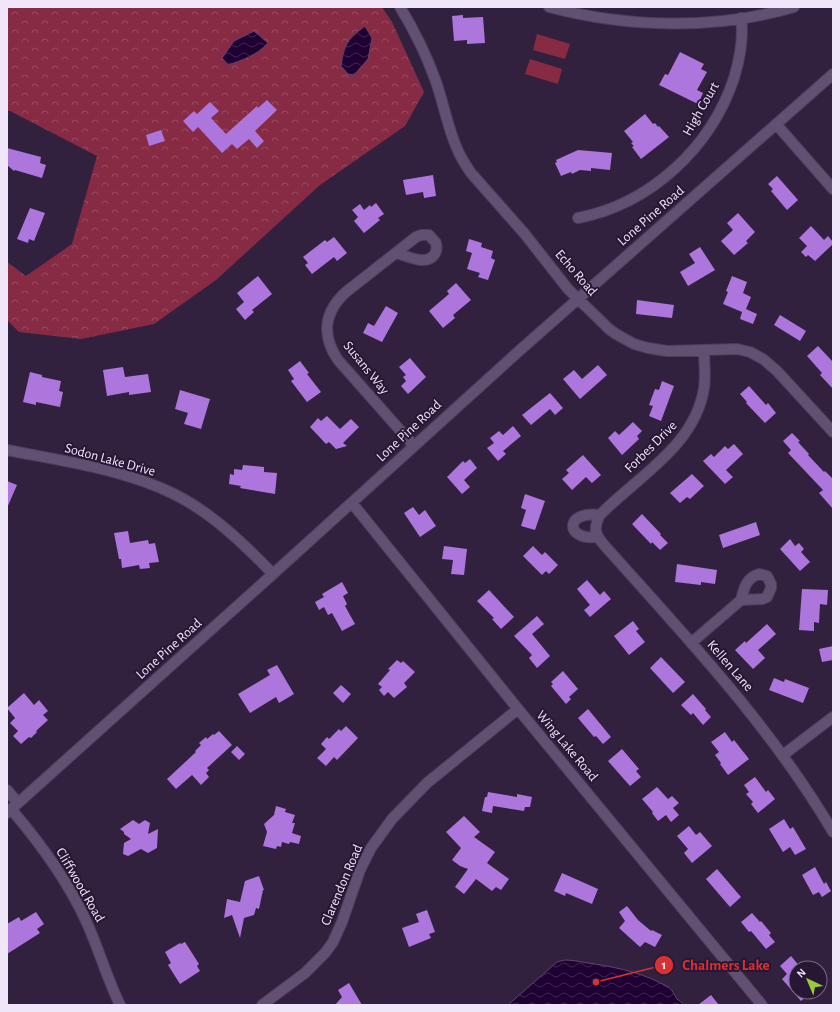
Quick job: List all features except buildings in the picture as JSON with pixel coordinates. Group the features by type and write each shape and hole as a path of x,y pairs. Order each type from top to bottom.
{"street":[{"name":"Echo Road","path":"400,7 425,53 436,79 454,142 464,163 535,246 568,289 578,299 609,329 634,344 667,351 744,350 763,360 777,371 833,432"},
{"path":"549,7 600,18 648,22 692,22 741,18 794,7"},
{"name":"High Court","path":"578,218 592,215 614,207 641,194 670,173 693,151 713,123 723,105 730,87 740,51 742,27 741,18"},
{"name":"Lone Pine Road","path":"12,808 352,503 492,375 833,74"},
{"path":"776,124 833,189"},
{"name":"Susans Way","path":"396,253 340,298 332,309 327,331 330,346 338,360 414,446"},
{"name":"Forbes Drive","path":"596,532 597,520 600,515 666,455 680,441 689,428 698,412 703,392 705,373 704,351"},
{"name":"Sodon Lake Drive","path":"7,450 119,474 155,485 175,494 219,524 245,546 273,574"},
{"name":"Wing Lake Road","path":"352,503 518,709 762,1005"},
{"path":"596,532 591,538 579,535 575,532 573,523 582,515 600,515"},
{"name":"Kellen Lane","path":"596,532 742,701 783,754 833,832"},
{"path":"691,643 741,600"},
{"name":"Clarendon Road","path":"262,1005 305,973 333,942 342,922 360,870 372,848 392,818 427,783 518,709"},
{"path":"783,754 833,717"},
{"name":"Cliffwood Road","path":"7,790 12,808 44,850 79,906 96,943 106,973 120,1005"}],"green space":[{"path":"7,7 382,7 392,22 424,92 405,126 320,185 216,280 154,324 81,339 19,332 7,320 7,262 26,276 72,244 97,156 10,111 7,111"},
{"path":"537,34 570,44 565,59 533,50"},
{"path":"530,59 562,69 558,84 525,74"}],"water":[{"path":"365,26 372,38 368,59 354,75 348,74 341,66 345,47 354,35"},
{"path":"254,31 268,43 254,54 228,65 222,58 234,41"},
{"path":"565,960 614,967 642,975 668,987 677,999 684,1005 508,1005 557,962"}],"place":[{"name":"Chalmers Lake","path":"596,982"}]}
